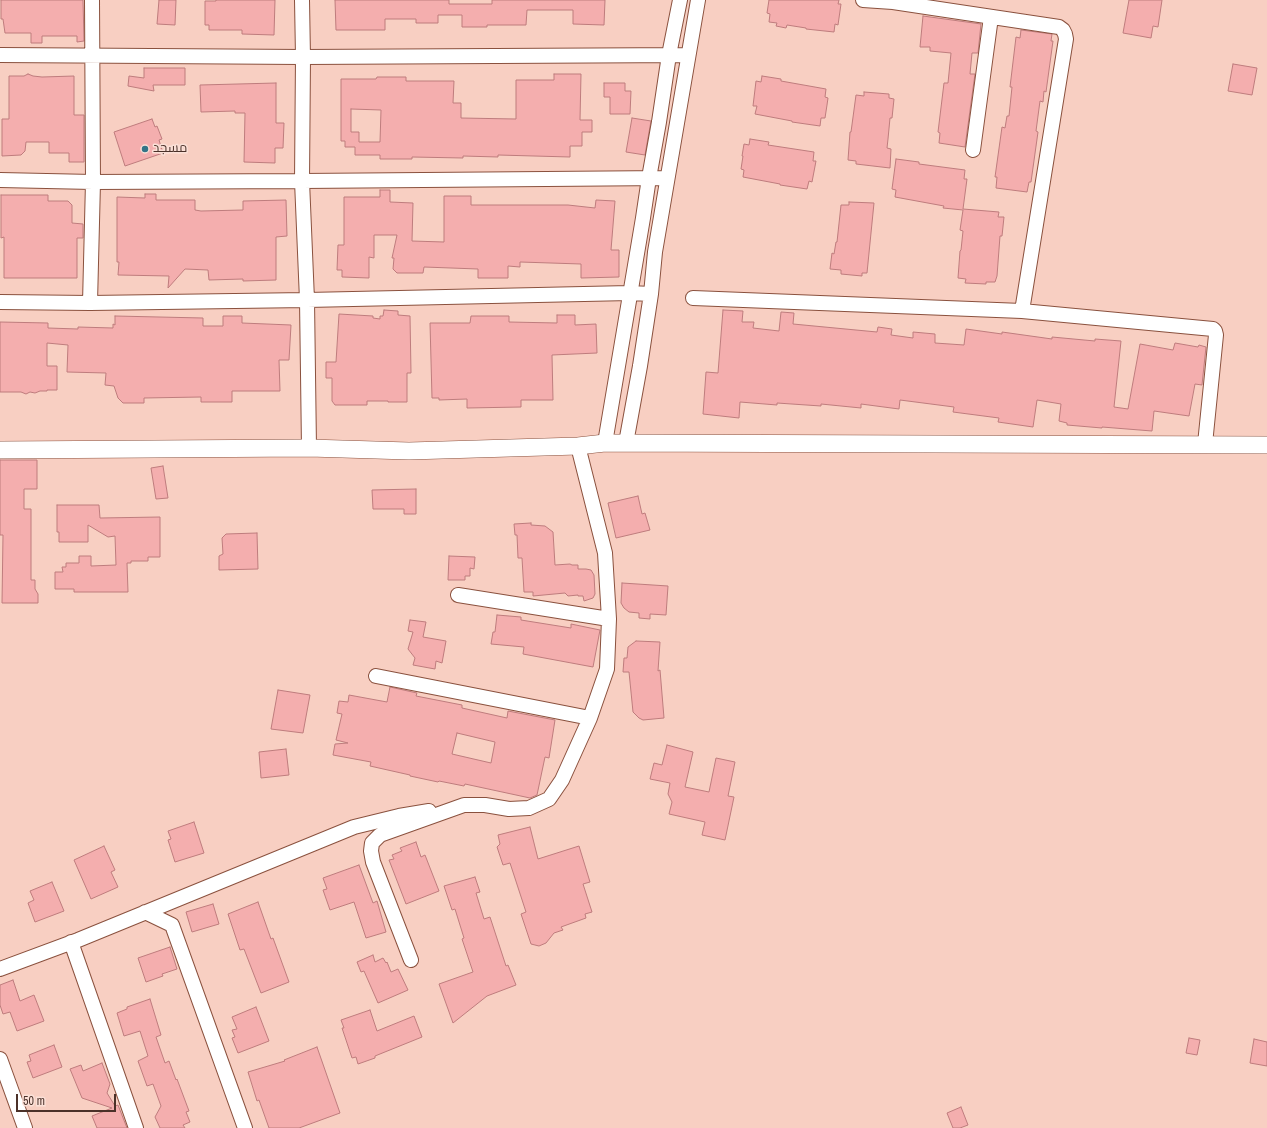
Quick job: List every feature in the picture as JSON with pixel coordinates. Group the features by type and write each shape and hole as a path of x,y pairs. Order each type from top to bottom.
{"street":[{"path":"90,303 93,182 92,0"},
{"path":"302,0 302,181 307,300 309,448"},
{"path":"605,443 669,55 680,0"},
{"path":"626,443 640,366 651,294 655,252 667,178 698,0"},
{"path":"863,0 894,2 1059,27 1063,30 1065,34 1064,47 1022,311"},
{"path":"973,150 991,17"},
{"path":"0,55 303,57 688,55"},
{"path":"0,180 93,182 667,178"},
{"path":"0,302 90,303 630,293 651,294"},
{"path":"693,298 1022,311 1213,329 1216,335 1205,444"},
{"path":"0,450 309,448 409,451 578,446 605,443 1267,445"},
{"path":"0,969 71,942 354,827 399,816 464,805 485,805 509,809 529,808 549,799 562,780 590,718 607,669 609,619 605,553 578,446"},
{"path":"458,595 609,619"},
{"path":"376,676 590,718"},
{"path":"411,960 373,862 371,851 372,843 380,835 464,805"},
{"path":"145,912 172,924 244,1128"},
{"path":"71,942 136,1128"},
{"path":"0,1059 25,1128"}],"building":[{"path":"1,0 83,0 84,41 77,42 77,36 42,36 42,43 31,43 31,33 5,33 3,19 1,19"},
{"path":"159,0 176,0 175,25 157,24"},
{"path":"275,0 274,35 242,34 242,30 209,30 209,25 205,25 205,1"},
{"path":"335,0 449,0 449,4 492,4 492,0 605,0 604,25 573,24 573,10 527,10 526,25 487,25 487,27 462,27 462,15 438,15 438,23 416,23 416,19 385,19 385,30 336,30"},
{"path":"769,0 839,0 838,4 841,4 838,25 835,24 834,32 787,25 786,28 776,26 777,23 769,22 770,14 767,13"},
{"path":"1129,0 1162,0 1158,27 1153,26 1151,38 1123,33"},
{"path":"923,16 981,24 978,53 972,53 970,74 975,74 965,147 939,143 940,133 938,132 944,83 948,83 951,53 930,51 930,47 920,47"},
{"path":"1021,30 1052,34 1051,41 1053,41 1046,92 1044,91 1043,102 1040,101 1036,131 1038,132 1031,182 1029,182 1027,192 996,188 997,177 995,177 1002,127 1005,128 1007,116 1009,116 1012,87 1010,87 1016,37 1020,38"},
{"path":"1233,64 1257,68 1252,95 1228,91"},
{"path":"144,68 185,68 185,85 153,85 154,91 128,86 129,76 144,78"},
{"path":"28,74 42,77 74,76 74,115 84,115 84,162 69,162 69,153 49,153 49,142 26,142 25,151 21,155 2,156 2,119 9,119 9,76 24,76"},
{"path":"554,74 581,74 580,120 592,120 592,132 582,132 582,146 570,146 570,157 498,155 498,157 463,156 463,158 412,157 412,159 380,159 380,155 355,155 355,147 345,147 345,141 341,141 341,79 406,77 406,81 454,81 453,103 461,103 461,118 516,119 516,80 554,80","holes":["351,109 381,110 380,142 359,142 359,132 351,132"]},
{"path":"762,76 826,89 825,97 828,98 825,118 821,118 820,126 755,114 757,106 753,106 756,81 761,82"},
{"path":"276,83 276,123 284,123 283,148 275,148 275,163 244,162 245,113 235,113 235,111 201,112 200,85"},
{"path":"604,83 625,83 625,91 631,91 630,114 610,114 610,97 604,97"},
{"path":"864,92 889,94 889,98 894,99 892,118 890,118 887,148 891,149 890,168 856,164 856,161 848,160 850,132 856,95 864,96"},
{"path":"632,118 651,121 645,155 626,152"},
{"path":"152,119 155,127 157,126 162,139 159,140 163,153 125,166 114,132"},
{"path":"750,139 769,142 768,145 814,152 813,161 816,161 812,182 809,181 807,189 743,177 744,170 741,169 744,144 749,145"},
{"path":"896,159 919,162 919,164 965,170 964,179 967,179 963,209 999,212 998,217 1004,217 1002,236 1000,236 997,276 995,282 986,282 986,284 965,283 966,279 958,278 963,231 960,230 963,210 943,208 944,206 895,197 896,190 892,189"},
{"path":"380,190 390,190 390,202 413,203 412,241 444,242 444,196 471,196 471,205 568,205 595,208 596,200 615,201 611,250 619,250 619,277 581,278 581,264 520,262 520,267 508,266 508,278 478,278 478,269 424,267 423,273 397,273 393,269 394,258 392,258 397,235 374,235 374,258 369,257 369,278 342,277 342,270 337,270 338,245 344,245 344,197 380,197"},
{"path":"145,194 156,194 156,200 195,200 195,210 201,211 243,210 243,201 286,200 287,236 276,237 276,280 209,280 208,270 185,269 168,288 169,276 118,275 117,197 145,198"},
{"path":"1,195 48,195 48,201 68,201 72,205 72,223 83,224 83,238 77,238 77,278 4,278 4,237 1,238"},
{"path":"849,202 874,203 867,273 862,273 862,276 841,274 841,270 830,269 832,253 834,254 837,242 841,205 849,205"},
{"path":"384,310 398,311 398,315 410,316 411,373 407,373 407,402 367,401 367,405 335,405 332,401 332,378 326,378 326,362 336,362 339,314 373,316 373,318 380,319 380,316 383,316"},
{"path":"723,310 743,311 742,322 754,322 753,328 779,331 781,312 794,313 793,324 877,332 878,327 892,329 891,335 913,338 913,332 935,334 935,343 964,345 966,329 1052,339 1052,337 1095,341 1095,339 1121,341 1114,407 1128,409 1140,344 1173,350 1175,343 1198,347 1199,345 1206,347 1202,385 1195,384 1189,416 1154,411 1152,431 1067,425 1067,423 1059,421 1061,404 1037,400 1033,427 998,422 999,418 953,412 954,407 900,400 899,409 861,404 861,408 821,404 821,406 777,403 777,405 740,402 739,418 703,414 706,372 718,373"},
{"path":"557,315 575,315 575,325 596,324 597,353 552,355 553,400 521,400 521,407 467,408 467,399 439,400 439,398 432,398 430,323 470,323 471,316 509,316 509,322 557,323"},
{"path":"115,316 203,318 203,326 223,326 223,316 242,316 242,323 291,325 289,360 279,360 280,391 232,391 232,402 201,402 201,397 144,398 144,403 123,403 118,398 114,386 105,385 106,373 67,372 68,345 47,343 47,366 57,366 57,390 47,390 35,393 30,392 26,394 21,392 0,392 0,322 48,323 48,328 113,328 113,324 115,325"},
{"path":"0,460 37,460 37,489 24,489 24,509 31,509 31,580 35,580 38,603 2,603 3,535 0,535"},
{"path":"163,466 168,498 156,499 151,468"},
{"path":"416,489 416,514 404,514 404,509 373,509 372,490"},
{"path":"638,496 642,514 645,513 650,530 616,538 608,503"},
{"path":"57,505 99,505 100,518 160,517 160,557 148,557 148,561 131,561 131,563 127,563 128,592 74,592 74,589 55,589 55,572 63,572 62,567 66,567 66,563 79,563 79,556 91,556 91,566 116,565 115,536 108,537 88,525 88,542 59,542 59,532 57,532"},
{"path":"531,523 531,525 545,526 553,532 555,565 578,565 578,569 591,570 594,575 595,594 593,598 584,601 583,596 568,596 565,593 533,596 533,592 524,592 522,558 518,558 517,535 515,535 514,524"},
{"path":"257,533 258,569 219,570 219,556 223,554 222,538 226,534"},
{"path":"449,556 475,557 474,569 470,568 470,576 465,576 465,580 448,580"},
{"path":"622,583 668,586 666,615 650,614 650,619 639,618 639,613 629,612 621,603"},
{"path":"497,615 521,617 521,620 571,628 571,624 600,630 593,667 523,654 524,647 491,644 493,632 495,632"},
{"path":"410,620 426,622 423,637 446,641 442,663 436,661 435,669 413,665 415,658 408,649 413,632 408,631"},
{"path":"636,641 660,642 658,671 660,670 664,718 643,720 633,712 629,672 623,672 624,658 627,658 628,647"},
{"path":"390,687 417,693 416,696 462,705 462,708 507,718 508,711 555,720 549,758 545,757 537,795 530,798 465,784 464,786 438,782 370,766 371,762 333,755 335,744 348,743 336,740 342,714 337,713 339,701 348,702 349,695 387,702","holes":["457,733 495,742 491,763 452,754"]},
{"path":"278,690 310,695 303,733 271,729"},
{"path":"667,745 693,752 685,787 709,792 716,758 735,762 728,796 734,797 725,840 702,835 705,822 669,814 672,802 668,794 670,783 650,779 654,763 662,765"},
{"path":"286,749 289,775 261,778 259,752"},
{"path":"194,822 204,853 175,862 168,840 171,839 168,831"},
{"path":"530,827 538,859 579,846 590,882 583,884 592,912 585,914 586,918 561,927 563,930 554,933 546,943 539,946 531,944 521,914 526,912 510,863 503,865 497,847 500,844 498,835"},
{"path":"416,842 421,857 425,855 439,891 406,904 389,860 394,859 392,855 402,851 400,848"},
{"path":"104,846 115,870 111,872 118,887 91,899 74,860"},
{"path":"359,865 373,903 377,901 386,932 366,938 354,902 330,910 323,890 327,889 323,878"},
{"path":"475,877 480,892 476,893 484,919 490,917 506,966 508,965 516,985 487,996 453,1023 439,984 473,972 462,939 464,938 455,909 452,910 444,886"},
{"path":"52,882 64,911 35,922 28,903 34,900 30,891"},
{"path":"258,902 271,939 273,938 289,982 261,993 244,949 240,950 228,914"},
{"path":"213,904 219,924 192,932 186,912"},
{"path":"170,947 177,969 146,982 138,958"},
{"path":"373,955 375,962 383,958 386,963 387,962 391,972 398,969 408,990 378,1003 364,971 361,972 357,962"},
{"path":"13,980 20,1001 34,995 44,1021 17,1031 10,1012 3,1014 0,1005 0,985"},
{"path":"150,999 161,1035 156,1037 165,1063 169,1061 189,1111 186,1112 190,1122 183,1125 185,1128 160,1128 155,1117 161,1106 153,1084 147,1086 138,1061 148,1056 140,1031 124,1036 117,1013 127,1009 127,1007"},
{"path":"256,1007 269,1041 238,1053 232,1038 235,1037 232,1030 237,1029 232,1017"},
{"path":"370,1010 377,1031 414,1016 422,1037 358,1064 356,1057 352,1058 342,1028 344,1028 341,1020"},
{"path":"1189,1038 1200,1040 1197,1055 1186,1053"},
{"path":"1254,1039 1267,1042 1267,1066 1250,1063"},
{"path":"54,1045 62,1067 33,1078 27,1062 31,1061 29,1055"},
{"path":"317,1047 340,1113 299,1128 269,1128 259,1100 257,1101 248,1072 285,1061 284,1060"},
{"path":"102,1063 110,1084 107,1093 115,1106 118,1105 127,1128 97,1128 92,1116 112,1108 82,1098 70,1069 81,1065 83,1071"},
{"path":"961,1107 968,1125 960,1128 953,1128 947,1113"}],"place":[{"name":"مسجد","path":"145,149"}]}
